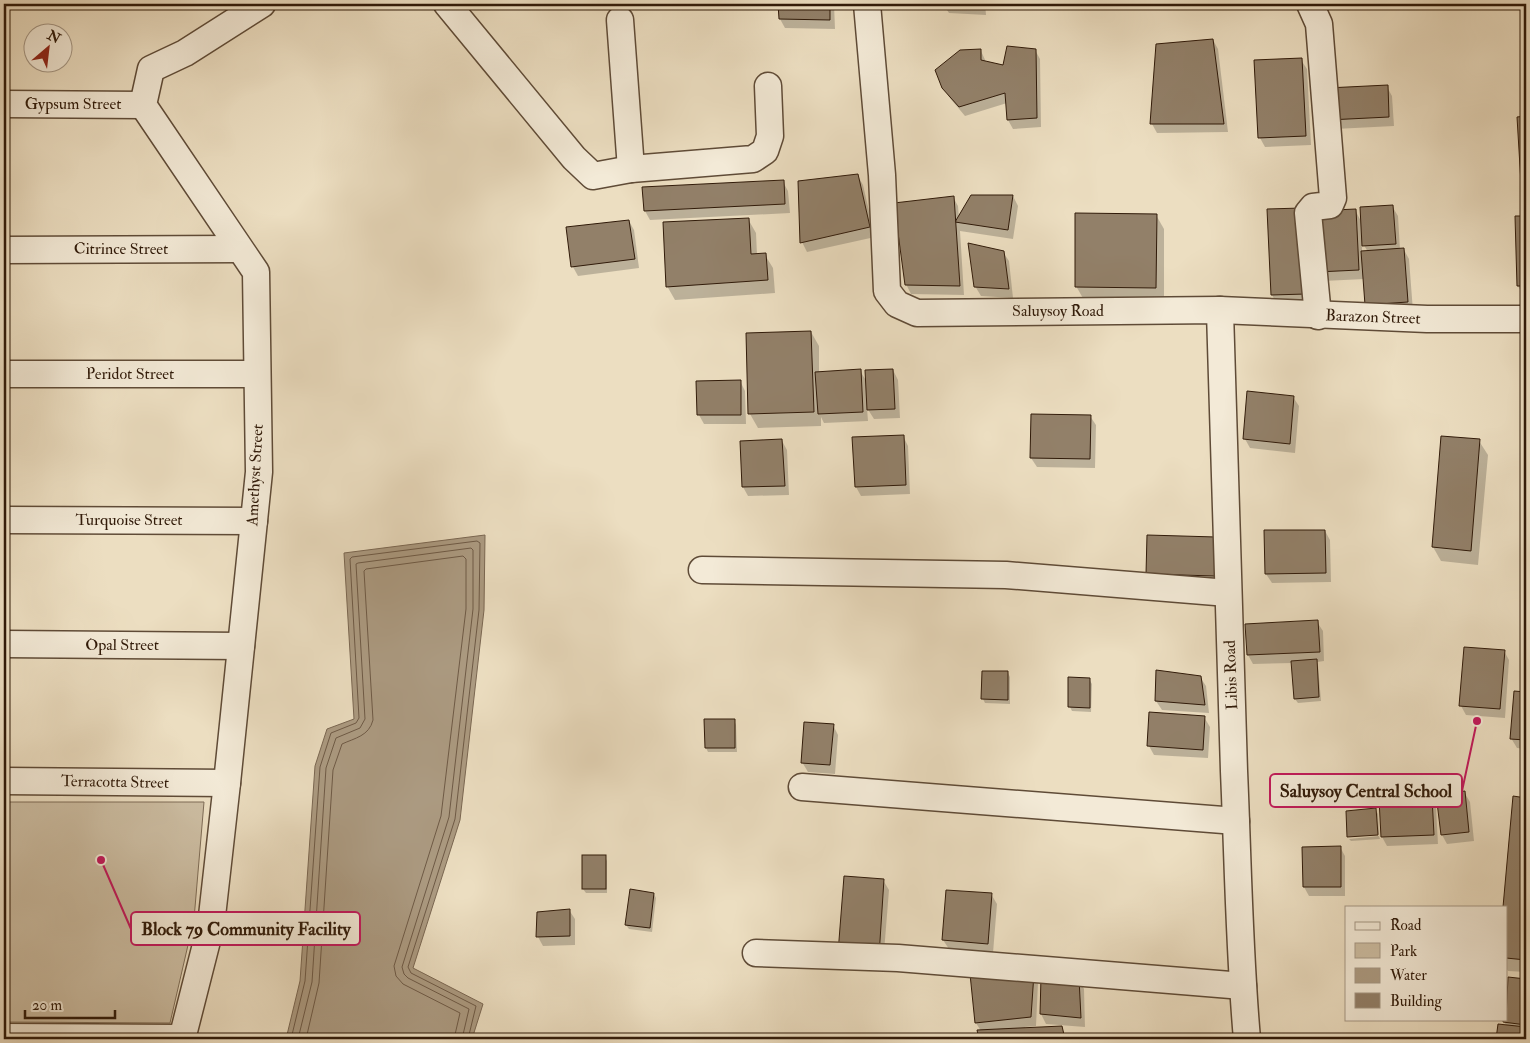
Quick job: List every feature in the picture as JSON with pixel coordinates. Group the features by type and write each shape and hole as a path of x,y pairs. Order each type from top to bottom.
{"street":[{"path":"143,104 152,69 185,53 262,4"},
{"path":"447,4 574,158 594,176 631,170 753,159 765,151 770,136 768,86"},
{"name":"Saluysoy Road","path":"867,4 882,175 887,291 897,304 917,313 1220,310"},
{"path":"1310,4 1319,24 1333,198 1330,205 1313,207 1308,212 1318,316"},
{"path":"620,20 631,170"},
{"name":"Gypsum Street","path":"4,104 143,104"},
{"name":"Amethyst Street","path":"143,104 256,272 259,472 227,784 210,925 182,1039"},
{"name":"Citrince Street","path":"4,250 239,249"},
{"name":"Barazon Street","path":"1220,310 1318,316 1526,319"},
{"name":"Libis Road","path":"1220,310 1242,986 1248,1039"},
{"name":"Peridot Street","path":"4,374 257,374"},
{"name":"Turquoise Street","path":"4,520 254,521"},
{"path":"702,570 1006,575 1228,593"},
{"name":"Opal Street","path":"4,644 241,646"},
{"name":"Terracotta Street","path":"4,781 227,784"},
{"path":"802,787 1236,821"},
{"path":"756,953 898,958 1242,986"},
{"path":"4,1037 182,1039"}],"green space":[{"path":"4,802 204,802 194,919 170,1023 4,1022"}],"water":[{"path":"485,535 484,610 460,820 413,968 483,1004 472,1039 286,1039 300,981 315,766 327,729 354,719 344,553"}],"building":[{"path":"778,4 830,4 830,20 779,19"},
{"path":"1213,39 1224,124 1150,124 1156,44"},
{"path":"1007,46 1036,49 1037,118 1007,120 1005,93 959,107 942,88 935,70 960,50 981,49 981,60 1003,65"},
{"path":"1302,58 1306,136 1258,138 1254,60"},
{"path":"1388,85 1389,117 1328,120 1327,88"},
{"path":"1526,116 1526,200 1522,200 1517,117"},
{"path":"858,174 870,227 800,243 798,181"},
{"path":"784,180 785,204 644,211 642,187"},
{"path":"971,195 1013,195 1008,230 955,222"},
{"path":"954,196 960,286 905,285 894,203"},
{"path":"1393,205 1396,244 1362,246 1360,207"},
{"path":"1302,208 1306,294 1271,295 1267,209"},
{"path":"1356,209 1359,270 1317,272 1312,211"},
{"path":"1075,213 1157,214 1156,288 1075,287"},
{"path":"1515,216 1526,216 1526,286 1517,286"},
{"path":"749,218 751,254 766,253 768,280 666,287 663,222"},
{"path":"629,220 635,259 571,267 566,227"},
{"path":"968,243 1004,251 1009,289 974,287"},
{"path":"1404,248 1408,302 1365,305 1361,251"},
{"path":"811,331 814,412 748,414 746,333"},
{"path":"861,369 863,412 818,414 815,372"},
{"path":"893,369 895,409 867,410 865,370"},
{"path":"741,380 741,415 697,415 696,381"},
{"path":"1247,391 1294,396 1290,444 1243,439"},
{"path":"1031,414 1091,415 1090,459 1030,458"},
{"path":"904,435 906,485 855,487 852,437"},
{"path":"1441,436 1480,439 1471,551 1432,547"},
{"path":"782,439 785,486 742,487 740,441"},
{"path":"1264,530 1325,530 1326,573 1265,574"},
{"path":"1147,535 1216,537 1215,576 1146,574"},
{"path":"1318,620 1320,652 1247,655 1245,624"},
{"path":"1464,647 1505,650 1500,709 1459,706"},
{"path":"1317,659 1319,697 1294,699 1291,661"},
{"path":"1156,670 1201,676 1205,705 1155,701"},
{"path":"982,671 1008,671 1008,700 981,699"},
{"path":"1068,677 1090,678 1090,708 1068,707"},
{"path":"1514,691 1526,692 1526,740 1510,739"},
{"path":"1149,712 1205,716 1203,750 1147,746"},
{"path":"704,719 735,719 735,748 705,748"},
{"path":"804,722 834,724 830,765 801,763"},
{"path":"1465,791 1469,832 1441,835 1436,794"},
{"path":"1513,796 1526,798 1526,960 1508,958 1508,906 1503,906"},
{"path":"1432,797 1434,835 1381,837 1379,799"},
{"path":"1376,808 1378,835 1347,837 1346,811"},
{"path":"1341,846 1341,887 1303,887 1302,847"},
{"path":"582,855 606,855 606,889 582,889"},
{"path":"844,876 884,879 879,956 838,953"},
{"path":"630,889 654,893 650,928 625,925"},
{"path":"946,890 992,893 988,944 942,940"},
{"path":"570,909 570,936 536,937 537,912"},
{"path":"969,964 1034,973 1031,1017 975,1023"},
{"path":"1041,977 1079,978 1081,1018 1040,1014"},
{"path":"1508,977 1526,979 1526,1025 1503,1022 1503,1020 1508,1020"},
{"path":"1498,1024 1526,1027 1526,1039 1496,1039"},
{"path":"1062,1026 1065,1039 979,1039 977,1030"}],"place":[{"name":"Saluysoy Central School","path":"1477,721"},
{"name":"Block 79 Community Facility","path":"101,860"}]}
